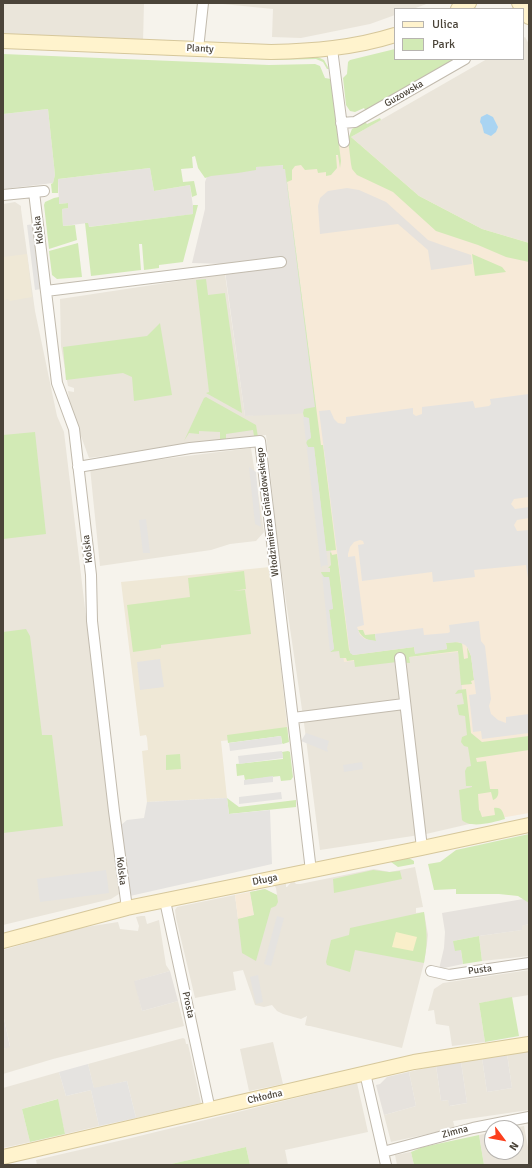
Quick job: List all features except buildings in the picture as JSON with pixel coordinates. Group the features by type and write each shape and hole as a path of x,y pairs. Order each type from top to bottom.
{"street":[{"path":"198,49 203,3"},
{"path":"460,8 469,3"},
{"name":"Planty","path":"3,40 271,52 310,52 369,42 394,35"},
{"path":"332,49 344,142"},
{"name":"Guzowska","path":"341,124 355,122 463,60"},
{"name":"Kolska","path":"3,196 39,191 46,291 57,383 74,429 91,575 92,621 127,908"},
{"path":"46,291 281,262"},
{"name":"Włodzimierza Gniazdowskiego","path":"78,467 190,448 260,441 311,871"},
{"path":"400,658 404,704 422,848"},
{"path":"293,718 404,704"},
{"name":"Długa","path":"3,941 127,908 529,825"},
{"name":"Prosta","path":"165,901 210,1110"},
{"name":"Pusta","path":"431,971 449,975 529,963"},
{"name":"Chłodna","path":"3,1157 414,1062 529,1044"},
{"path":"365,1073 386,1165"},
{"name":"Zimna","path":"383,1152 473,1128 529,1117"}],"shaded area":[{"path":"3,3 144,3 143,42 3,35"},
{"path":"213,3 429,3 416,8 394,8 394,15 370,24 301,38 272,37 273,9"},
{"path":"524,38 529,44 529,243 482,229 419,196 351,137 485,60 524,60"},
{"path":"48,109 55,175 53,183 3,189 3,114"},
{"path":"351,137 419,196 482,229 529,243 529,813 478,822 458,652 409,657 409,655 344,662 314,408 316,407 285,165 338,155 340,151 335,146"},
{"path":"285,165 316,407 303,413 296,414 245,416 224,264 192,263 205,209 205,182 208,174 256,169 255,167 262,166"},
{"path":"150,168 154,191 190,185 194,214 88,227 88,223 63,226 62,209 68,208 68,203 59,204 58,179"},
{"path":"347,188 359,190 386,202 428,240 471,255 472,264 431,270 428,250 398,224 320,234 318,206 320,198 328,191"},
{"path":"15,202 21,206 35,311 57,416 64,432 119,894 111,899 3,925 3,204"},
{"path":"34,224 41,289 35,290 27,225"},
{"path":"27,254 32,297 10,301 7,299 3,301 3,257"},
{"path":"225,274 245,416 314,408 346,661 409,657 458,651 478,822 426,834 320,850 304,723 279,554 266,435 89,458 70,406 68,391 74,392 74,388 68,386 61,346 60,299"},
{"path":"529,394 529,497 514,499 511,504 515,509 529,507 529,518 517,520 514,525 517,531 529,530 529,585 526,565 474,570 475,577 433,582 432,572 362,581 358,545 364,544 363,541 360,540 354,542 350,547 348,554 348,557 355,556 364,625 357,627 360,635 365,639 376,641 375,634 423,628 424,635 448,633 450,632 449,625 479,621 481,641 485,646 491,699 489,706 491,714 498,720 506,723 506,717 529,714 529,733 482,739 481,731 473,732 469,695 476,694 471,656 465,645 458,642 446,643 447,649 415,654 414,647 353,655 350,653 319,411 330,410 334,419 338,423 344,424 346,422 346,417 413,408 413,414 416,416 422,414 422,407 473,401 475,408 489,406 491,404 490,399"},
{"path":"303,416 309,418 311,438 306,441 307,445 308,447 314,447 328,565 322,566 321,568"},
{"path":"251,448 264,532 256,541 230,544 211,550 100,566 90,468"},
{"path":"249,467 256,472 261,527 255,524"},
{"path":"146,519 150,553 143,553 139,520"},
{"path":"270,567 288,734 221,741 227,798 147,802 142,751 148,750 147,738 146,735 140,736 121,582"},
{"path":"322,574 324,577 329,577 333,609 329,610 334,649 330,652"},
{"path":"160,659 164,687 140,690 137,662"},
{"path":"306,733 329,741 327,748 328,752 301,741"},
{"path":"281,736 282,744 230,751 229,743"},
{"path":"282,751 283,758 239,764 238,756"},
{"path":"362,762 363,769 344,772 343,765"},
{"path":"273,776 273,782 244,785 244,780"},
{"path":"281,792 282,799 239,804 239,797"},
{"path":"227,798 229,814 270,810 272,864 130,896 121,825 127,820 144,818 147,802"},
{"path":"415,867 423,907 416,908 416,913 424,912 428,935 424,963 402,1048 308,1026 305,1025 307,1016 301,1019 283,1014 277,1011 272,1005 264,1007 255,1005 243,970 233,972 236,990 195,998 176,918 175,910 177,907 235,895 238,918 254,915 250,892 265,889 277,895 274,885 286,883 287,887 293,880 296,884 300,884 374,869 390,872"},
{"path":"106,870 109,893 40,902 37,879"},
{"path":"250,892 254,915 238,919 235,895"},
{"path":"529,898 529,924 522,926 522,930 453,941 461,950 463,964 439,969 444,948 445,932 442,913"},
{"path":"145,916 147,924 159,920 166,965 170,971 135,981 142,1011 178,1001 184,1026 53,1059 3,1074 3,1049 10,1046 3,1014 3,950 80,928 118,922 120,929 138,931 139,926 136,917"},
{"path":"277,916 284,918 271,966 264,964"},
{"path":"529,924 529,956 482,961 479,936 521,930 521,926"},
{"path":"529,970 529,995 479,1003 485,1042 452,1046 449,1026 436,1024 434,1010 428,1011 434,989 443,983"},
{"path":"170,971 178,1001 142,1011 134,981"},
{"path":"258,975 263,1002 256,1004 250,977"},
{"path":"3,1014 10,1047 3,1049"},
{"path":"183,1038 185,1039 186,1044 188,1044 201,1103 136,1118 127,1081 94,1089 88,1064"},
{"path":"273,1042 283,1084 249,1091 240,1049"},
{"path":"529,1050 529,1110 453,1121 455,1128 391,1142 384,1115 416,1106 409,1072 436,1065 441,1101 448,1100 450,1106 467,1103 461,1062 482,1058 487,1092 512,1088 507,1054"},
{"path":"507,1054 512,1088 487,1092 482,1058"},
{"path":"461,1062 467,1103 449,1106 448,1100 441,1101 436,1065"},
{"path":"88,1064 94,1088 127,1081 136,1118 99,1126 91,1090 66,1096 59,1072"},
{"path":"59,1072 66,1096 91,1090 99,1126 65,1134 57,1099 22,1109 30,1142 3,1148 3,1088"},
{"path":"409,1072 416,1106 384,1115 376,1085 380,1084 387,1077"},
{"path":"357,1083 368,1132 285,1150 288,1165 250,1165 246,1147 167,1165 37,1165 36,1160"},
{"path":"524,1126 529,1153 529,1165 484,1165 479,1135 484,1134 484,1160 524,1160"},
{"path":"411,1152 414,1165 397,1165 395,1155"}],"green space":[{"path":"3,46 318,57 324,60 329,69 327,69 323,62 316,59 276,60 3,48"},
{"path":"394,49 394,60 453,60 366,111 364,108 355,112 350,111 346,105 343,78 347,74 348,62 350,60"},
{"path":"3,54 269,65 315,64 320,66 325,78 331,79 341,161 340,168 338,155 336,155 337,168 331,175 326,176 326,172 318,173 317,169 305,170 301,165 295,166 292,170 292,180 287,182 336,550 326,551 314,447 308,447 306,443 308,439 311,438 308,418 304,417 303,413 304,409 315,407 285,169 283,169 283,165 256,167 256,170 205,178 198,168 195,156 192,157 193,168 181,169 183,182 194,181 197,195 192,197 190,185 154,191 150,168 58,179 58,193 52,193 51,184 53,183 55,175 48,109 3,114"},
{"path":"380,118 381,120 351,137 419,196 482,229 529,243 529,262 506,257 478,245 436,231 393,192 357,175 352,169 348,139 352,129 365,122 367,124"},
{"path":"59,197 59,204 68,203 68,208 62,209 63,226 75,225 77,240 49,249 44,205 45,202"},
{"path":"193,205 198,205 183,262 159,265 159,268 144,270 142,244 139,244 141,270 91,276 85,223 88,223 89,227 193,214"},
{"path":"78,243 82,277 57,279 52,275 49,251"},
{"path":"472,254 502,267 506,272 475,276"},
{"path":"206,279 208,295 225,293 242,413 206,393 209,392 196,280"},
{"path":"160,323 172,395 134,401 132,377 123,373 66,380 63,347 147,336"},
{"path":"206,397 256,425 258,437 254,436 253,430 226,434 226,440 220,442 220,432 199,431 199,434 189,433 184,441 204,398"},
{"path":"35,432 46,534 3,539 3,435"},
{"path":"331,552 332,555 337,554 349,650 353,655 414,647 415,653 447,649 446,643 462,643 464,659 468,658 467,647 471,656 474,680 471,681 472,684 461,685 458,651 409,657 410,663 397,662 355,667 354,660 347,661 346,658 340,658 339,651 330,652 334,649 329,609 333,609 329,577 323,577 321,572 330,572 330,568 328,568 331,565"},
{"path":"244,571 246,589 233,591 245,590 251,634 161,645 161,648 133,652 127,605 190,597 188,578"},
{"path":"26,629 30,636 42,735 52,735 63,826 3,833 3,632"},
{"path":"358,630 363,630 365,635 375,634 376,641 370,640 361,635"},
{"path":"466,689 471,733 482,742 529,736 529,750 476,758 477,762 486,761 490,789 498,789 497,797 493,800 491,792 478,794 479,810 482,817 495,815 494,808 499,808 502,810 505,819 495,822 471,824 462,820 459,790 472,787 466,786 465,771 467,767 471,766 468,747 464,746 461,742 462,737 467,735 465,716 459,715 457,705 464,704 462,693 455,694 458,690"},
{"path":"287,727 289,742 283,744 281,736 228,743 227,735"},
{"path":"282,752 290,752 293,777 291,780 281,781 280,776 245,780 244,775 237,776 236,764 283,759"},
{"path":"180,754 181,769 166,770 166,755"},
{"path":"227,798 239,807 296,800 296,807 229,814"},
{"path":"529,834 529,903 518,896 499,894 456,894 456,889 434,890 428,864 440,862 456,850"},
{"path":"409,858 414,861 414,864 398,867 391,862"},
{"path":"373,870 389,872 400,871 402,879 334,893 333,879"},
{"path":"265,889 277,895 278,902 276,906 271,908 256,961 242,953 238,919 254,915 250,892"},
{"path":"424,912 427,938 424,963 355,950 350,972 327,965 326,962 331,940 349,935 350,928"},
{"path":"479,936 482,961 463,964 461,950 455,951 453,941"},
{"path":"512,997 519,1036 485,1042 479,1003"},
{"path":"58,1099 65,1134 30,1142 22,1109"},
{"path":"479,1135 484,1165 414,1165 411,1152 423,1147"},
{"path":"246,1147 250,1165 167,1165"}],"sand":[{"path":"396,932 417,937 413,951 392,947"}],"water":[{"path":"487,114 493,117 498,127 496,132 491,136 484,133 480,122 481,117"}]}
